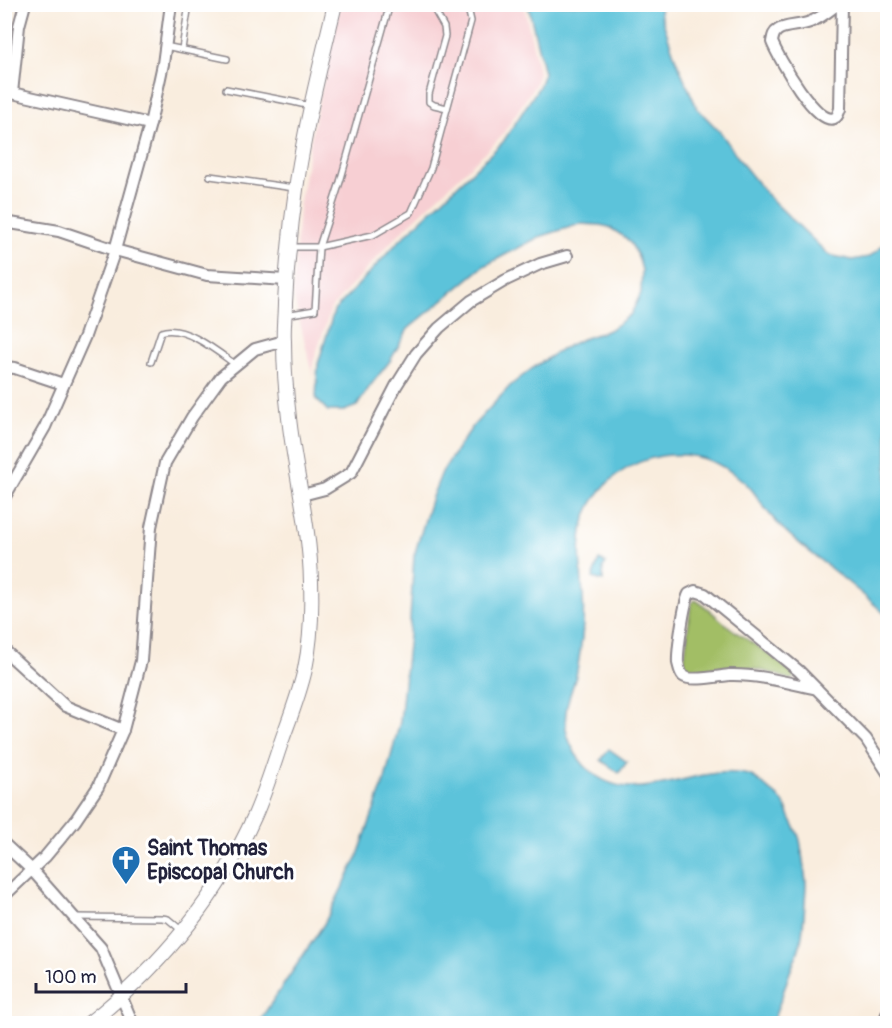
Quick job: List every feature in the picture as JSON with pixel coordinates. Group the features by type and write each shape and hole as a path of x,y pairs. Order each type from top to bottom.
{"street":[{"path":"24,4 8,93 150,124"},
{"path":"4,498 45,427 85,336 115,250 150,124 171,4"},
{"path":"88,1023 159,960 200,910 227,868 254,815 275,761 304,672 310,633 311,581 307,530 289,418 284,341 286,280 296,188 335,4"},
{"path":"840,4 840,109 837,116 830,119 820,113 801,93 772,42 777,30 810,22 840,4"},
{"path":"4,222 59,231 115,250 207,275 286,280"},
{"path":"302,495 325,489 351,473 396,386 416,354 439,328 471,301 506,280 540,264 567,256"},
{"path":"4,896 32,870 75,821 98,787 123,730 141,661 151,527 165,463 192,417 221,377 255,349 284,341"},
{"path":"4,367 15,368 63,384"},
{"path":"817,689 757,677 689,678 684,676 679,668 678,657 685,604 689,594 695,591 705,594 799,671 817,689 866,740 888,773"},
{"path":"4,650 65,706 123,730"},
{"path":"4,844 32,870 101,948 133,1023"},
{"path":"883,1023 888,1012"}],"lane":[{"path":"182,49 189,4"},
{"path":"285,315 315,310 319,247 340,182 390,4"},
{"path":"431,4 444,27 445,36 429,94 429,102 447,108"},
{"path":"289,247 319,247 373,235 411,213 432,168 471,21 467,4"},
{"path":"165,46 227,59"},
{"path":"226,89 312,107"},
{"path":"210,176 296,188"},
{"path":"151,362 161,332 168,330 190,335 236,365"},
{"path":"73,917 162,918 168,919 183,932"}],"shaded area":[{"path":"340,5 524,5 539,73 535,85 500,138 394,239 331,308 313,363 313,377 293,293 299,208 312,133"}],"green space":[{"path":"695,600 773,657 795,677 790,680 772,673 743,667 711,668 690,673 685,670 691,603"}],"water":[{"path":"528,5 661,5 660,13 676,60 697,108 721,133 768,196 829,255 852,260 869,257 887,242 887,616 786,532 744,482 716,463 695,456 666,455 648,459 616,476 602,489 592,503 581,539 583,631 577,671 565,719 567,734 573,749 590,771 608,782 628,787 647,787 729,772 752,776 779,798 786,807 800,839 806,878 804,921 800,945 772,1023 258,1023 324,924 357,858 385,779 400,722 414,556 442,472 474,425 511,385 560,350 609,330 622,321 631,314 641,293 642,270 638,256 626,238 609,227 580,224 539,237 484,266 408,329 390,361 357,406 344,411 328,411 316,399 318,364 334,311 397,243 503,142 539,87 544,73"},
{"path":"599,560 606,563 603,567 603,581 593,578"},
{"path":"609,749 627,762 619,773 601,760"}],"place":[{"name":"Saint Thomas Episcopal Church","path":"126,886"}]}
